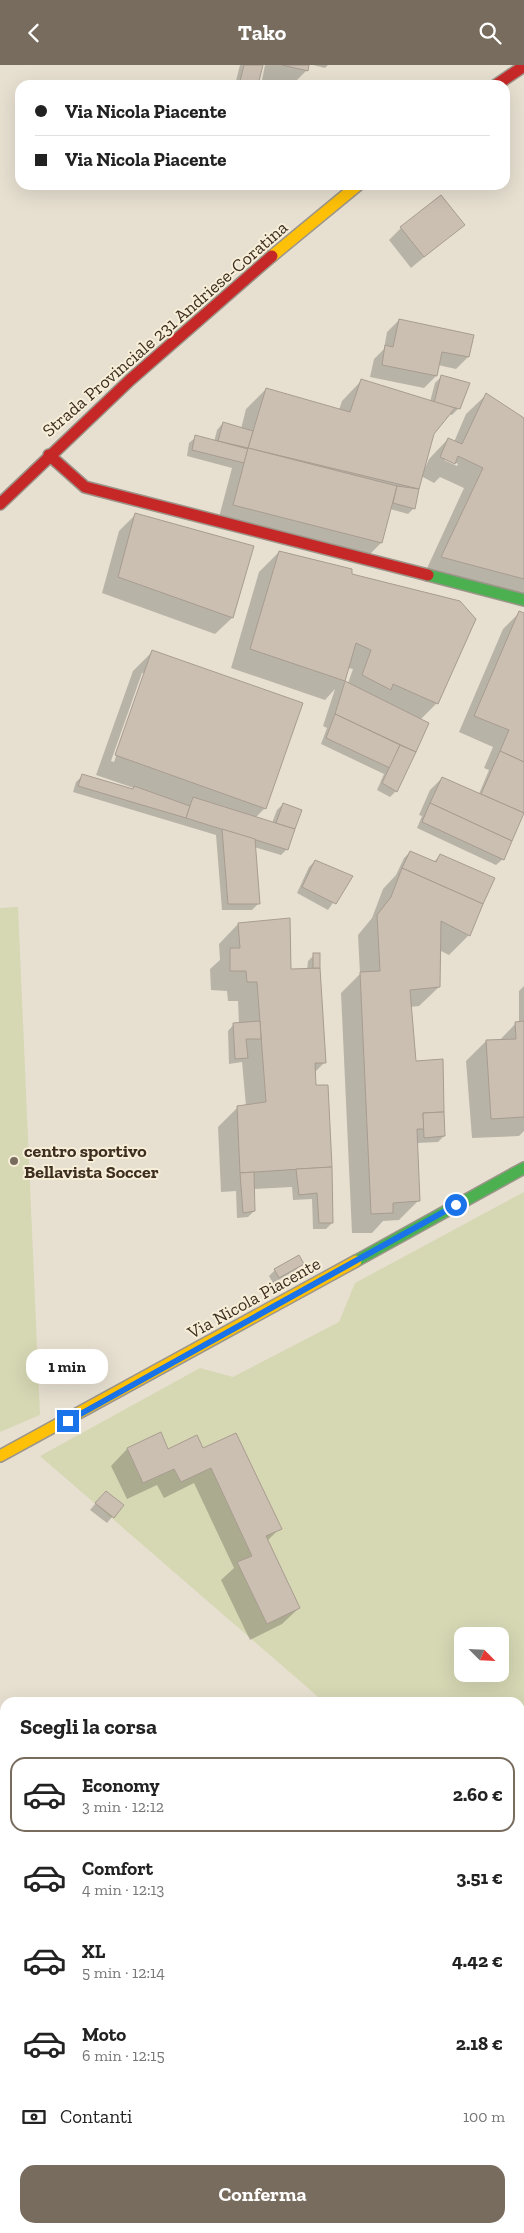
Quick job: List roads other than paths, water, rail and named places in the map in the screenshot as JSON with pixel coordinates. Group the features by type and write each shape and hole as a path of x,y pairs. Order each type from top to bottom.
{"street":[{"path":"503,80 524,66"},
{"name":"Strada Provinciale 231 Andriese-Coratina","path":"0,504 49,455 162,351 352,190"},
{"path":"49,455 85,487 524,600"},
{"name":"Via Nicola Piacente","path":"0,1456 524,1168"}],"place":[{"name":"centro sportivo Bellavista Soccer","path":"14,1161"}]}
